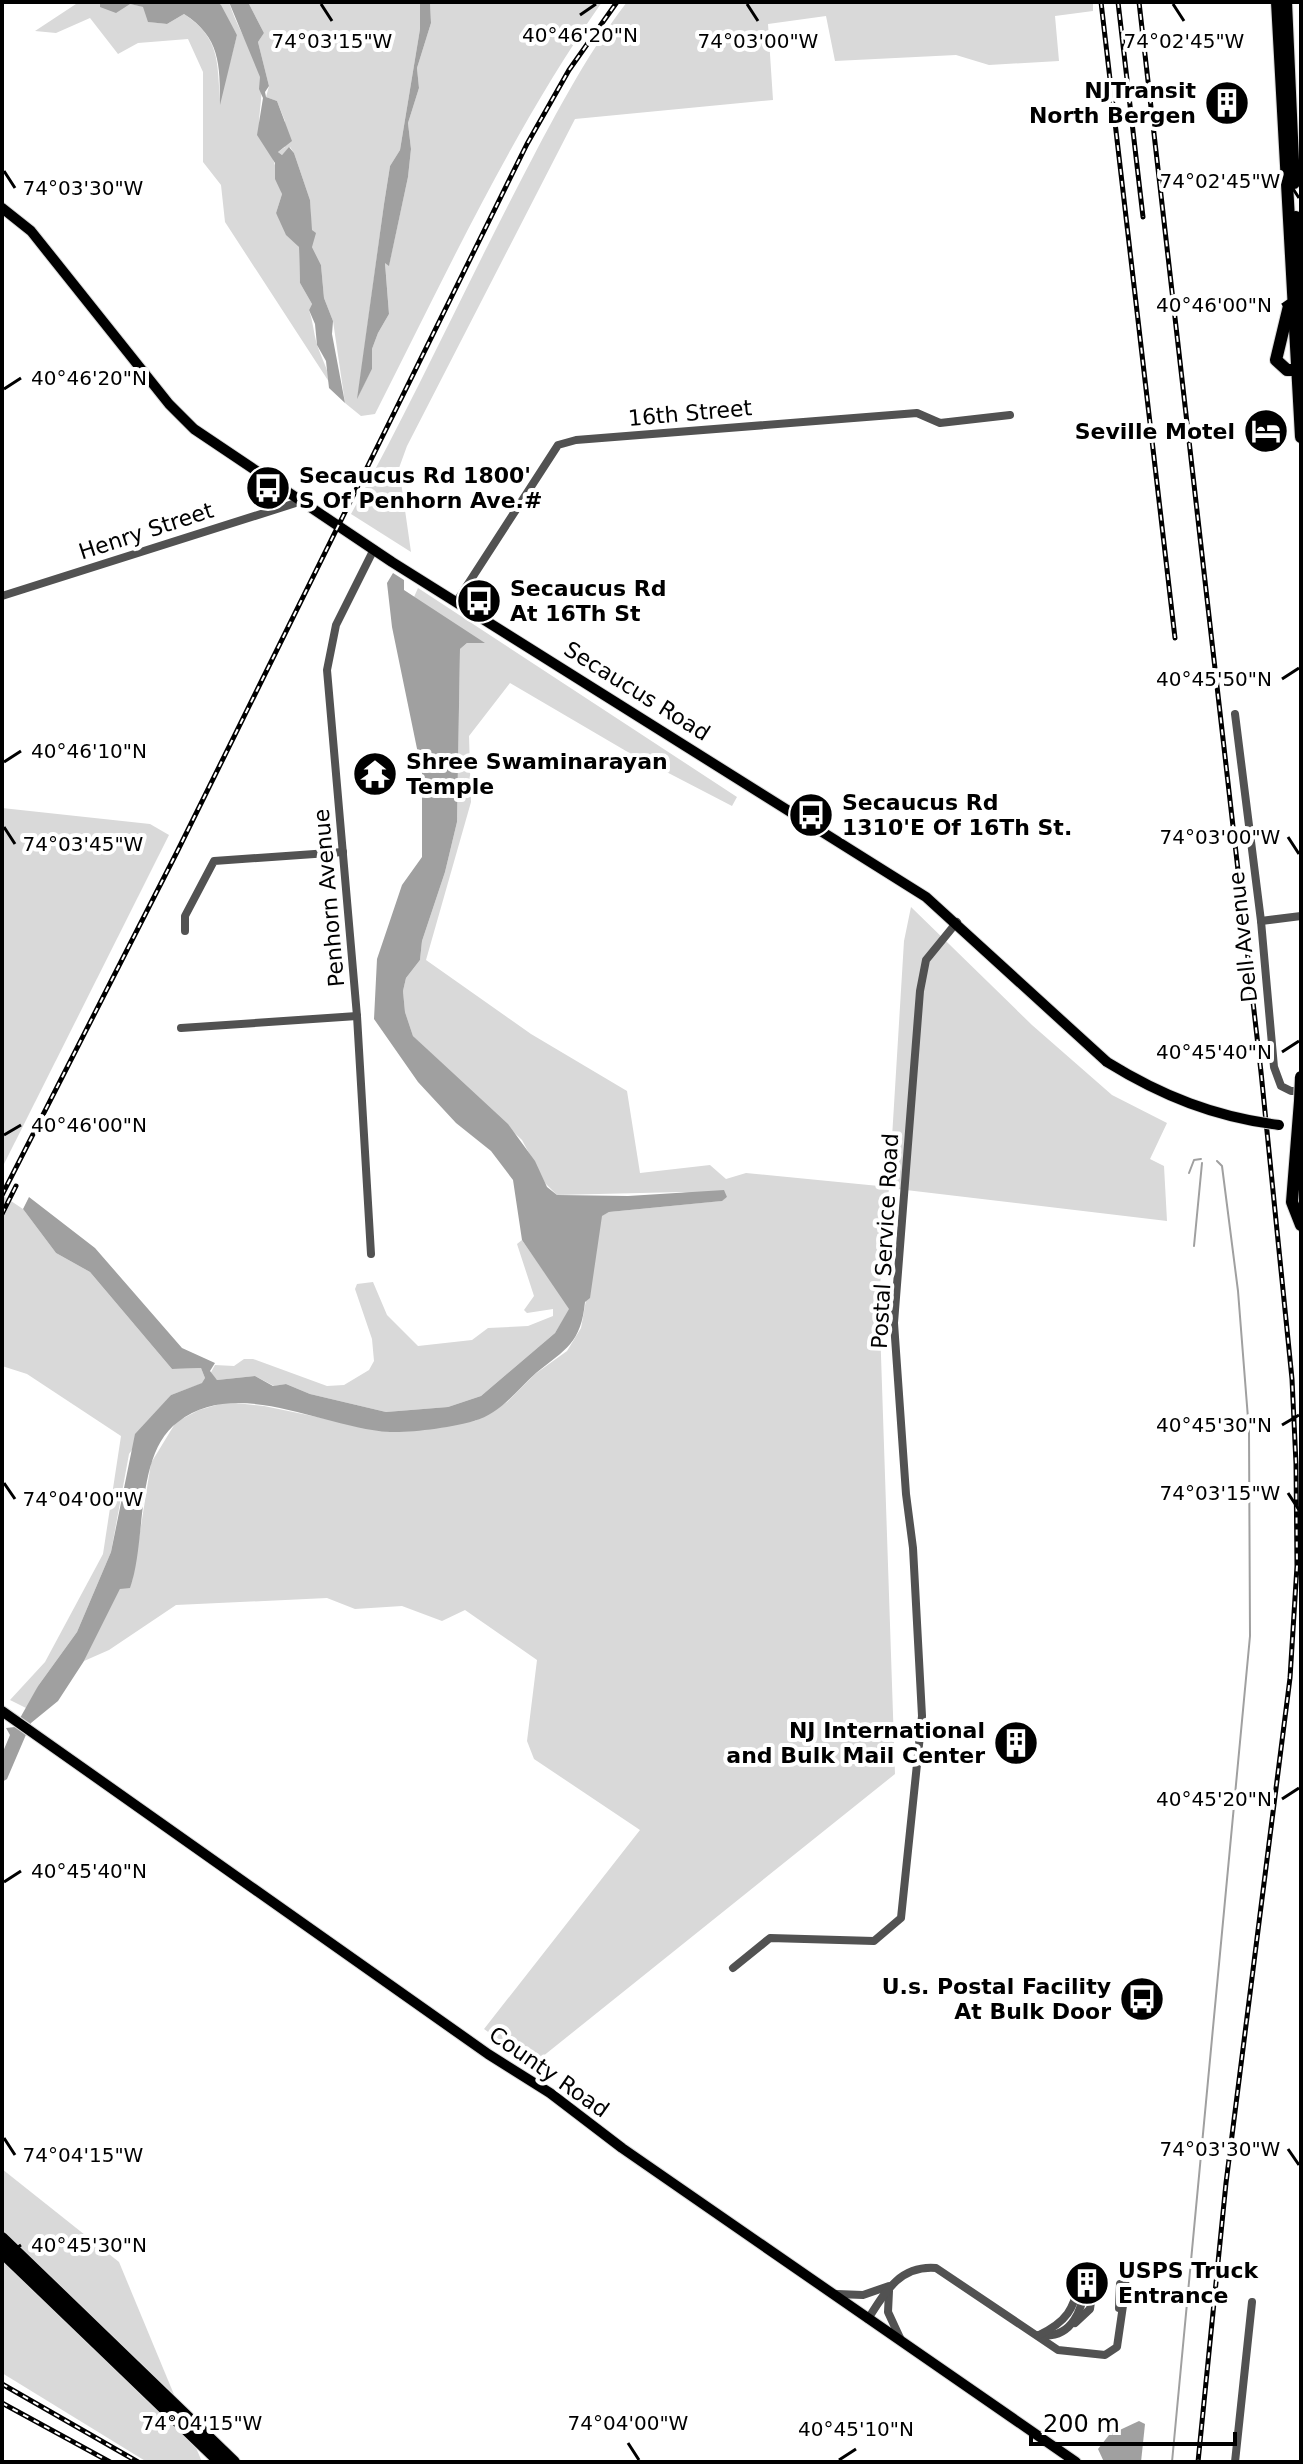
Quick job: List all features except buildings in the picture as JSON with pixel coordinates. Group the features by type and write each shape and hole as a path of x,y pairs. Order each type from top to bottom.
{"highway":[{"path":"1277,2 1296,298 1276,360 1282,368 1298,370"},
{"path":"1286,2 1301,437"},
{"path":"1301,1076 1292,1202 1301,1225"},
{"path":"2,2238 234,2462"},
{"path":"2,2252 220,2462"}],"main road":[{"name":"Secaucus Road","path":"2,208 31,231 181,417 374,549 926,897 957,922 1058,1020 1107,1062 1145,1086 1204,1111 1299,1127"},
{"name":"County Road","path":"2,1711 904,2345 1076,2462"}],"street":[{"name":"16th Street","path":"457,601 558,445 576,440 917,413 940,423 1010,415"},
{"name":"Henry Street","path":"2,596 302,501"},
{"name":"Penhorn Avenue","path":"371,1254 357,1016 328,659 338,620 374,549"},
{"name":"Dell Avenue","path":"1235,714 1277,1078 1287,1089 1300,1096"},
{"path":"185,931 185,916 214,861 343,852"},
{"path":"1261,921 1301,916"},
{"name":"Postal Service Road","path":"733,1968 770,1938 874,1941 901,1918 922,1716 913,1548 906,1494 894,1323 920,991 926,960 957,922"},
{"path":"181,1028 357,1016"},
{"path":"868,2319 890,2286 909,2271 941,2270 1058,2350 1110,2354 1117,2347 1123,2284"},
{"path":"1086,2281 1081,2307 1071,2326 1053,2336 1038,2335 1069,2315 1086,2281"},
{"path":"830,2293 859,2296 890,2286"},
{"path":"890,2286 888,2312 904,2345"},
{"path":"1235,2462 1252,2302"}],"shaded area":[{"path":"79,2 100,2 101,7 130,4 144,7 149,22 167,24 184,14 196,23 210,41 217,62 220,100 237,35 217,2 229,2 260,71 260,130 273,159 282,194 276,213 299,247 300,283 312,304 309,310 316,341 331,385 225,222 221,185 203,162 203,72 188,39 138,43 118,54 90,18 56,33 35,31"},
{"path":"100,2 217,2 221,5 237,35 220,105 216,53 205,32 196,23 184,14 167,24 148,22 143,7 130,4 116,13 100,7"},
{"path":"229,2 248,2 264,33 258,42 269,86 266,97 277,101 292,141 278,152 282,155 289,147 294,153 310,200 312,230 316,233 312,247 321,265 324,298 333,321 332,334 345,403 329,388 326,361 317,345 315,324 309,310 312,304 300,283 299,247 286,235 276,213 282,194 275,179 275,163 257,135 263,98 259,89 260,77"},
{"path":"248,2 420,2 420,29 400,150 390,166 358,396 372,369 372,349 378,333 389,314 385,262 389,265 408,177 411,149 408,123 419,88 417,68 431,23 430,2 602,2 509,152 375,414 361,416 345,403 333,321 324,298 321,265 312,247 310,200 290,147 282,155 278,152 285,147 285,121 277,101 266,97 269,86 258,42 264,33"},
{"path":"420,2 430,2 431,23 417,68 419,88 408,123 411,149 408,177 389,266 385,263 389,314 378,333 372,349 372,369 357,399 390,166 400,150 420,29"},
{"path":"627,2 1093,2 1093,11 1055,16 1059,61 989,65 956,55 835,61 826,16 768,24 773,100 575,119 407,446 399,468 411,552 351,514 556,113"},
{"path":"393,573 404,580 404,590 485,643 467,643 460,649 457,822 445,872 422,941 420,960 406,978 403,991 405,1012 413,1036 508,1124 535,1161 547,1187 557,1195 628,1196 724,1190 727,1197 722,1201 609,1212 602,1216 590,1298 585,1302 576,1336 564,1351 508,1401 483,1418 444,1427 390,1432 364,1429 281,1408 227,1404 202,1409 178,1422 164,1436 154,1455 130,1588 120,1589 84,1661 58,1701 31,1723 7,1779 2,1782 2,1754 10,1735 6,1728 15,1727 38,1686 77,1632 111,1552 135,1434 171,1395 202,1383 205,1378 201,1368 172,1369 90,1272 56,1253 23,1209 29,1197 95,1248 182,1348 215,1363 210,1371 217,1380 255,1376 273,1386 286,1384 310,1394 386,1412 448,1407 481,1396 555,1333 569,1309 522,1240 513,1180 491,1151 456,1123 418,1082 374,1019 377,959 402,885 422,857 422,773 392,627 387,583"},
{"path":"418,588 737,797 732,806 626,751 510,683 469,736 471,802 426,960 531,1034 627,1091 640,1173 710,1165 726,1179 746,1173 889,1187 904,941 911,907 1032,1025 1112,1095 1167,1123 1150,1159 1164,1166 1167,1221 889,1188 879,1296 895,1774 537,2061 557,2071 546,2073 484,2029 640,1830 534,1759 527,1741 537,1660 465,1610 442,1621 402,1606 355,1609 327,1598 176,1605 109,1650 84,1661 120,1589 132,1582 151,1463 176,1422 199,1410 227,1402 264,1406 390,1432 475,1421 507,1402 535,1374 567,1351 581,1328 601,1216 609,1212 721,1201 727,1197 682,1192 557,1195 545,1183 522,1140 413,1036 405,1012 403,991 406,978 420,960 422,941 445,872 457,822 460,649 467,643 482,643 414,597"},
{"path":"2,808 150,824 169,835 2,1168"},
{"path":"2,1195 23,1209 56,1253 90,1272 172,1369 201,1368 205,1378 203,1383 171,1395 129,1454 111,1552 77,1632 38,1686 28,1709 10,1700 45,1662 103,1554 121,1436 27,1374 2,1366"},
{"path":"522,1240 570,1309 555,1333 481,1396 448,1407 386,1412 310,1394 286,1384 274,1386 255,1376 217,1380 210,1374 215,1365 234,1366 244,1359 253,1359 327,1386 344,1385 369,1370 374,1361 372,1339 355,1289 357,1284 373,1282 387,1315 418,1346 472,1340 488,1328 528,1326 553,1316 553,1309 527,1313 524,1310 534,1296 517,1244"},
{"path":"2,2169 119,2262 202,2462 147,2462 2,2373"},
{"path":"1139,2421 1145,2424 1141,2462 1104,2462 1098,2449 1109,2435"}],"waterway":[{"path":"1189,1173 1194,1160 1201,1159"},
{"path":"1172,2462 1250,1636 1249,1431 1238,1291 1222,1166 1217,1161"},
{"path":"1194,1246 1202,1163"}],"railway":[{"path":"2,1195 177,852 527,144 569,70 617,2"},
{"path":"1101,2 1175,638"},
{"path":"1118,2 1143,217"},
{"path":"1139,2 1261,1072 1292,1379 1296,1464 1297,1566 1290,1678 1226,2183 1198,2462"},
{"path":"2,1214 16,1186"},
{"path":"2,2384 138,2462"},
{"path":"2,2403 110,2462"}],"place":[{"name":"NJTransit North Bergen","path":"1227,103"},
{"name":"Seville Motel","path":"1266,431"},
{"name":"Secaucus Rd 1800' S Of Penhorn Ave.#","path":"268,488"},
{"name":"Secaucus Rd At 16Th St","path":"479,601"},
{"name":"Shree Swaminarayan Temple","path":"375,774"},
{"name":"Secaucus Rd 1310'E Of 16Th St.","path":"811,815"},
{"name":"NJ International and Bulk Mail Center","path":"1016,1743"},
{"name":"U.s. Postal Facility At Bulk Door","path":"1142,1999"},
{"name":"USPS Truck Entrance","path":"1087,2283"}]}
